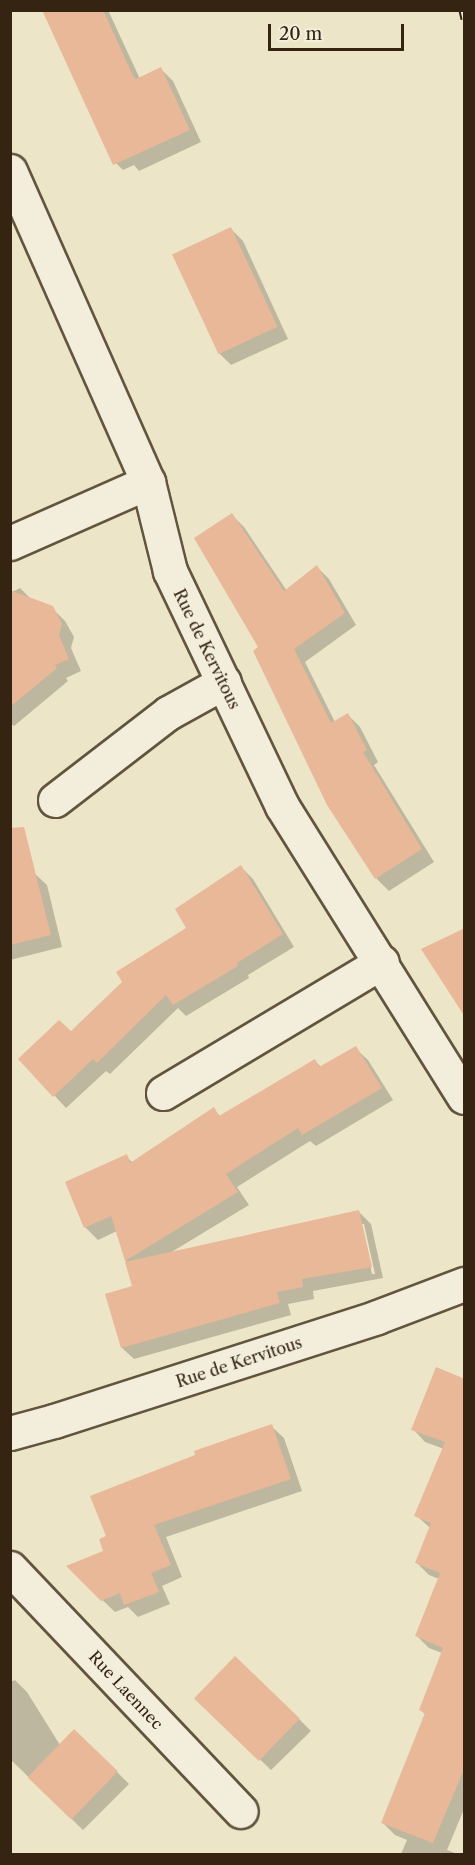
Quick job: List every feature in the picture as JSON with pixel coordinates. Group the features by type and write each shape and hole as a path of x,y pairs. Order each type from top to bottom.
{"street":[{"name":"Rue de Kervitous","path":"10,171 148,482 170,571 282,806 465,1097"},
{"path":"10,543 148,482"},
{"path":"55,800 168,713 224,682"},
{"path":"163,1093 382,962"},
{"name":"Rue de Kervitous","path":"10,1432 54,1421 377,1317 465,1284"},
{"name":"Rue Laennec","path":"10,1568 241,1811"}],"building":[{"path":"42,10 103,10 133,76 136,79 161,67 190,130 113,165"},
{"path":"231,227 277,327 219,354 172,254"},
{"path":"232,513 284,591 317,565 345,613 294,649 331,723 348,713 367,750 363,752 422,849 375,879 327,805 253,651 258,647 194,538"},
{"path":"10,590 53,606 62,624 59,635 69,659 55,665 57,668 10,707"},
{"path":"24,827 51,935 10,945 10,828"},
{"path":"241,865 283,934 237,963 238,966 173,1005 166,995 97,1063 93,1059 53,1097 18,1059 59,1020 71,1031 122,982 116,972 186,928 175,909"},
{"path":"465,928 465,1017 421,949"},
{"path":"356,1046 382,1088 302,1135 298,1128 226,1174 238,1192 125,1261 111,1216 84,1228 65,1182 127,1154 130,1163 214,1107 219,1116 315,1059 319,1067"},
{"path":"359,1210 372,1267 302,1279 303,1287 277,1292 280,1303 121,1348 105,1294 132,1286 125,1262"},
{"path":"436,1367 465,1379 465,1767 433,1843 381,1823 425,1713 419,1710 443,1648 415,1636 440,1573 415,1563 431,1523 414,1516 445,1442 411,1430"},
{"path":"272,1424 291,1479 154,1525 171,1565 151,1573 159,1592 124,1605 120,1593 101,1601 66,1566 103,1551 99,1539 106,1536 90,1496 195,1455 194,1451"},
{"path":"235,1656 300,1719 259,1761 194,1698"},
{"path":"74,1729 118,1771 71,1820 27,1777"}],"railway":[{"path":"462,10 464,19"}]}
